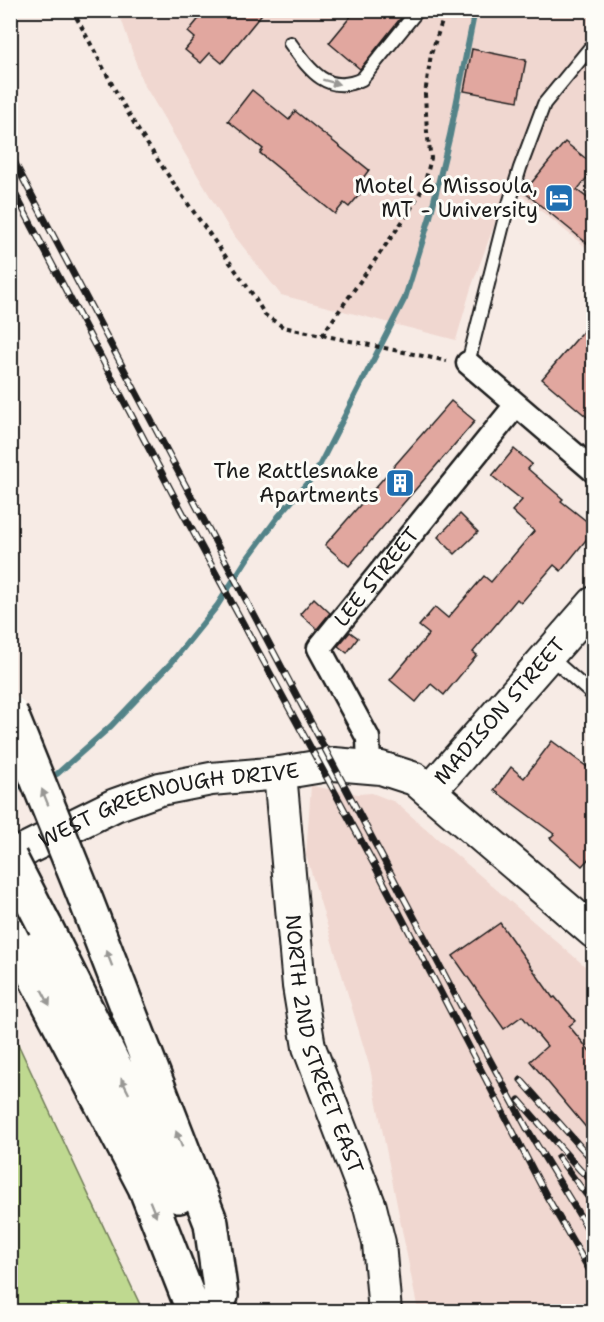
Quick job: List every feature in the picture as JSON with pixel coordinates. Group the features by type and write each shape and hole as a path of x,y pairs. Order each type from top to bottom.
{"highway":[{"path":"10,712 82,890 211,1223 214,1306"},
{"path":"10,859 174,1182 214,1306"},
{"path":"15,938 145,1187 214,1306"}],"street":[{"path":"468,363 594,471"},
{"name":"LEE STREET","path":"369,766 368,738 319,648 516,405"},
{"name":"MADISON STREET","path":"430,790 594,603"},
{"name":"WEST GREENOUGH DRIVE","path":"10,859 116,806 160,789 211,779 280,773 334,764 369,766 398,772 430,790 594,932"},
{"name":"NORTH 2ND STREET EAST","path":"280,773 299,986 309,1047 370,1207 379,1243 385,1311"}],"lane":[{"path":"290,43 305,64 320,79 334,84 350,85 362,79 418,10"},
{"path":"468,363 505,218 520,168 544,104 594,43"},
{"path":"548,655 594,696"}],"path":[{"path":"72,10 148,146 254,295 265,315 283,327 445,362"},
{"path":"322,335 407,215 424,186 431,158 425,94 431,54 446,10"}],"shaded area":[{"path":"112,11 593,11 593,253 509,185 471,288 456,340 281,295 230,230 142,81 122,21"},
{"path":"311,786 358,794 372,793 395,802 593,973 593,1311 418,1311 370,1068 306,855"}],"green space":[{"path":"11,1029 143,1311 11,1311"}],"building":[{"path":"206,10 265,10 222,63 210,53 201,63 185,50 195,38 188,32"},
{"path":"356,10 407,10 360,69 329,43"},
{"path":"472,49 526,60 518,101 464,91"},
{"path":"252,90 289,120 295,111 369,170 360,182 366,187 349,207 344,203 335,214 260,153 263,149 228,121"},
{"name":"Motel 6 Missoula, MT - University","path":"565,142 594,165 594,169 577,190 594,203 594,249 524,192"},
{"path":"594,319 594,423 542,379"},
{"name":"The Rattlesnake Apartments","path":"451,401 475,421 349,566 325,545"},
{"path":"514,449 532,464 528,469 563,499 561,501 594,527 594,530 561,571 554,565 521,603 517,599 473,652 477,655 444,695 431,684 416,702 390,680 429,634 419,626 435,607 448,618 484,576 491,582 534,531 512,511 522,500 492,476"},
{"path":"460,514 478,532 455,554 438,537"},
{"path":"314,598 330,613 317,629 300,614"},
{"path":"350,632 358,638 347,653 338,646"},
{"path":"552,741 594,772 594,853 582,866 550,838 554,834 494,790 511,767 524,778"},
{"path":"500,923 553,998 555,997 575,1021 569,1026 594,1056 594,1137 530,1061 547,1046 522,1016 504,1029 453,956"}],"waterway":[{"path":"48,777 57,774 111,726 171,663 217,606 247,559 278,517 315,474 405,298 430,217 450,135 475,10"},
{"path":"10,790 30,783"}],"railway":[{"path":"10,154 478,1038 529,1132 594,1239"},
{"path":"10,184 177,502 376,868 546,1195 594,1278"},
{"path":"521,1080 594,1162"},
{"path":"519,1100 594,1183"},
{"path":"558,1157 594,1205"}],"place":[{"name":"Motel 6 Missoula, MT - University","path":"559,198"},
{"name":"The Rattlesnake Apartments","path":"400,483"}]}
